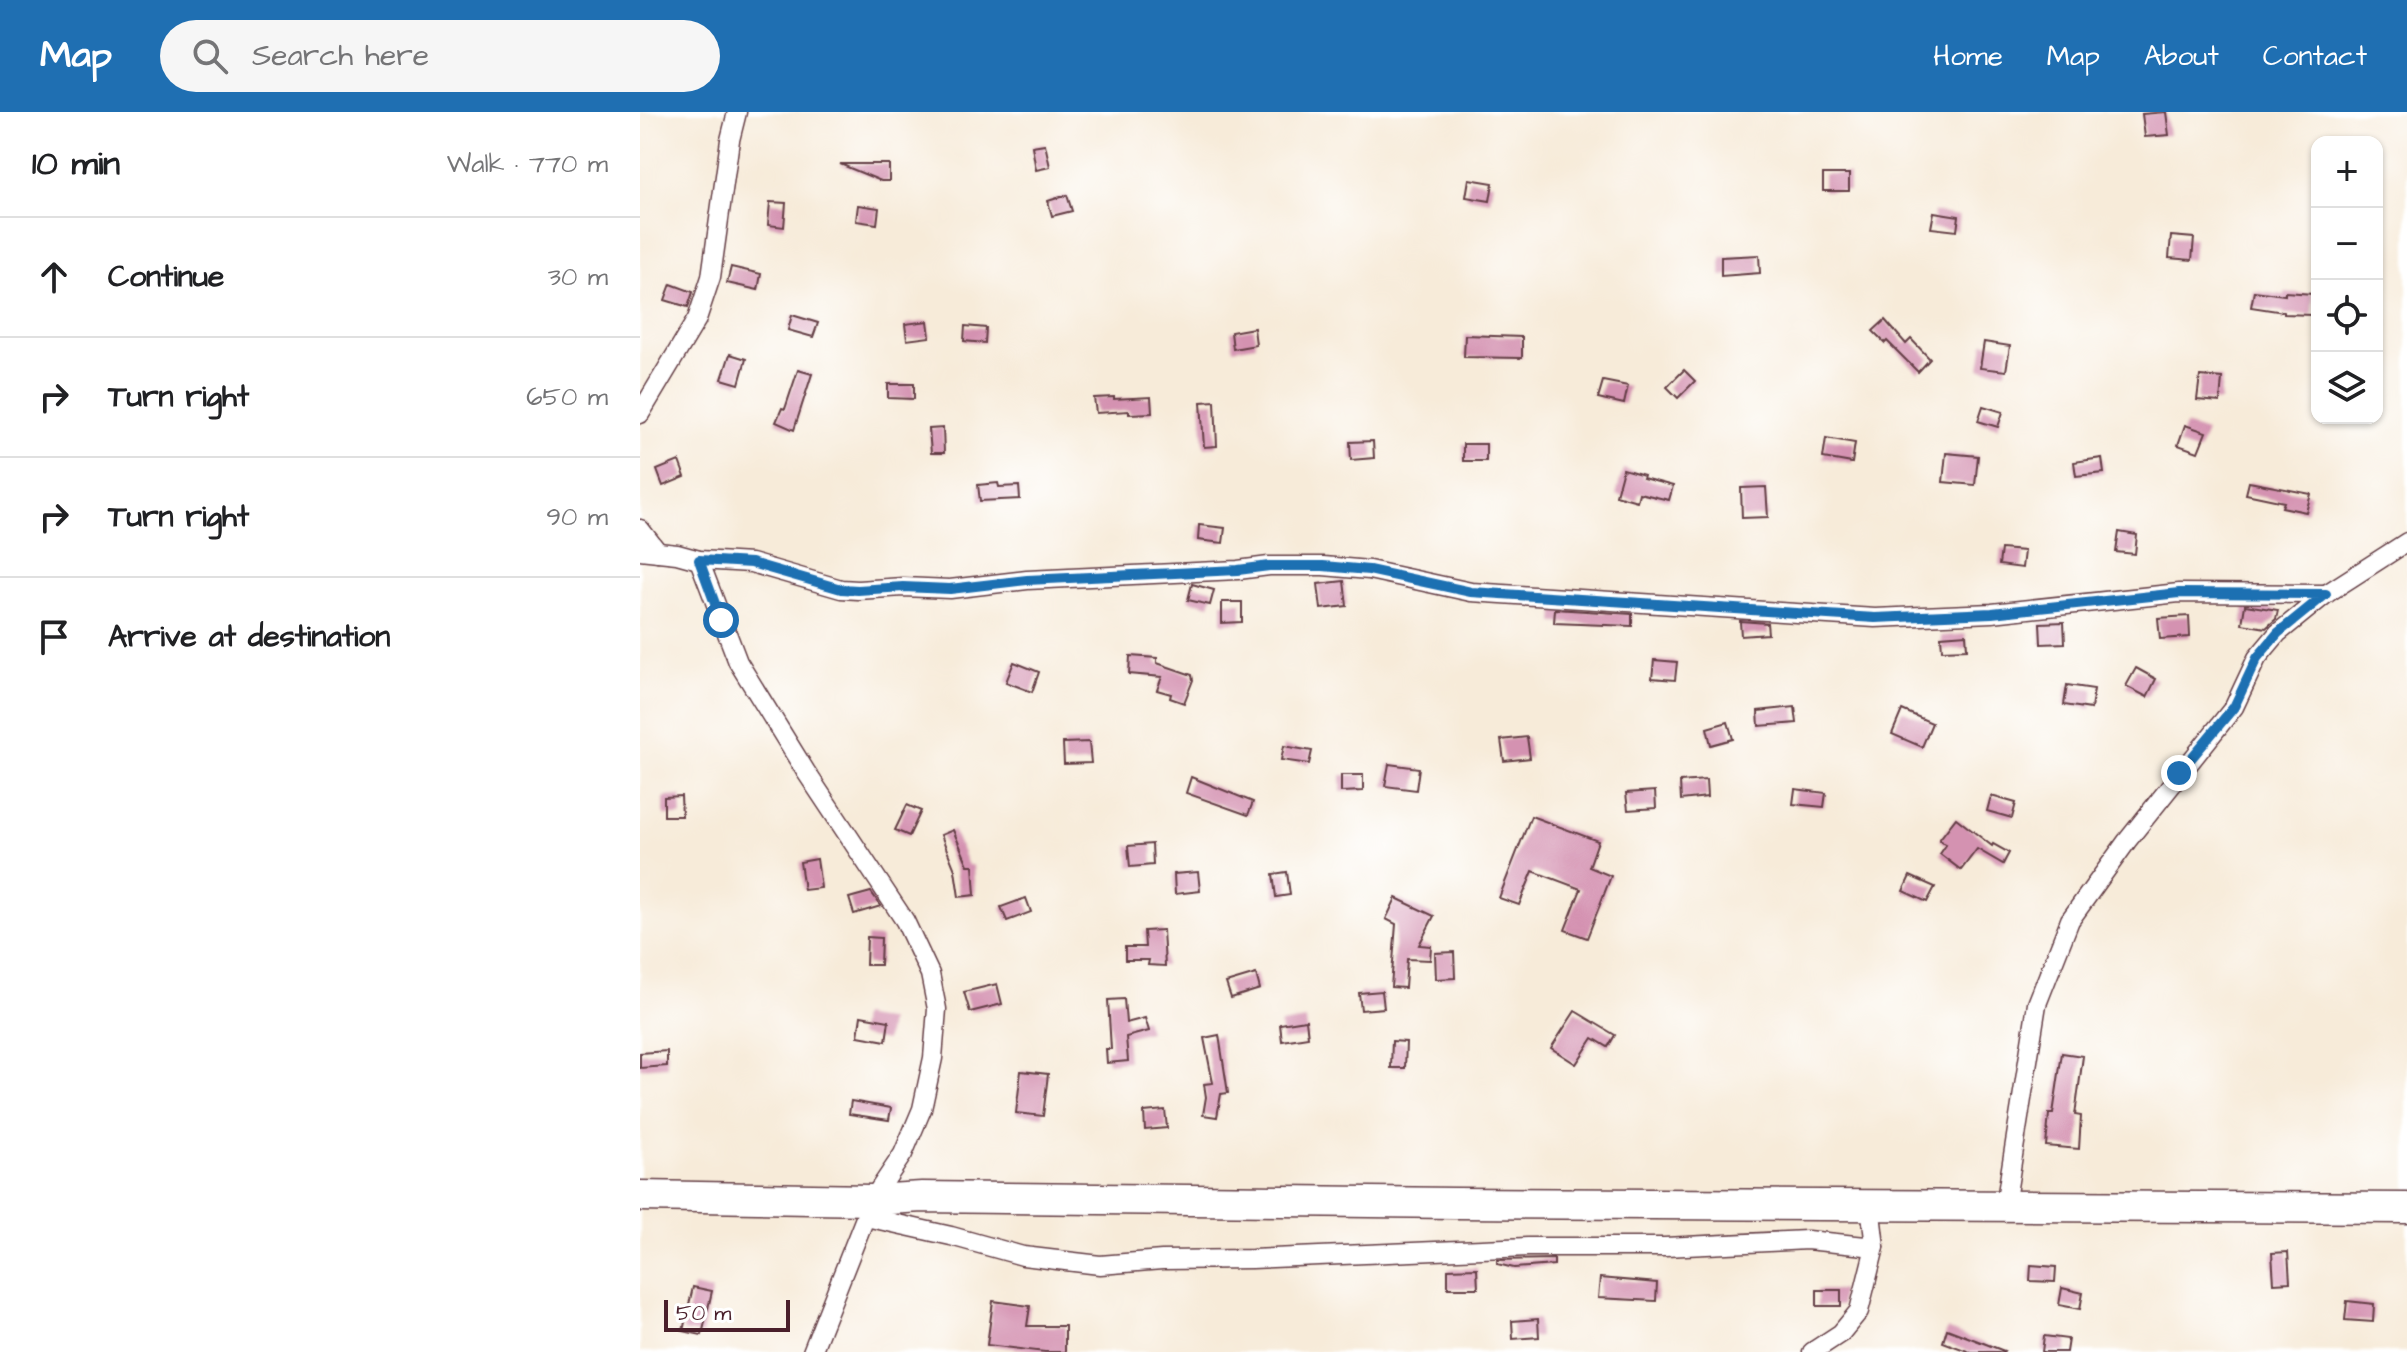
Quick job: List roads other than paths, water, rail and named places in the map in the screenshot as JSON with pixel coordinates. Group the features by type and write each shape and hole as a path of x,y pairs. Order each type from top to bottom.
{"main road":[{"path":"640,1196 869,1208 922,1197 2407,1208"}],"street":[{"path":"640,414 697,319 711,277 730,140 737,112"},
{"path":"640,529 649,551 699,560 751,563 841,589 858,590 903,587 950,589 1027,580 1269,566 1323,566 1369,570 1471,592 1875,618 1992,613 2179,593 2326,594"},
{"path":"2005,1206 2037,1004 2070,920 2127,841 2234,707 2257,658 2278,633 2326,594 2407,542"},
{"path":"699,560 738,662 806,772 905,921 930,974 937,1009 933,1058 922,1109 903,1154 869,1208 812,1352"},
{"path":"1807,1352 1841,1333 1859,1311 1875,1247 1870,1205"},
{"path":"869,1208 1023,1256 1100,1265 1528,1247 1665,1247 1807,1240 1875,1247"}]}
